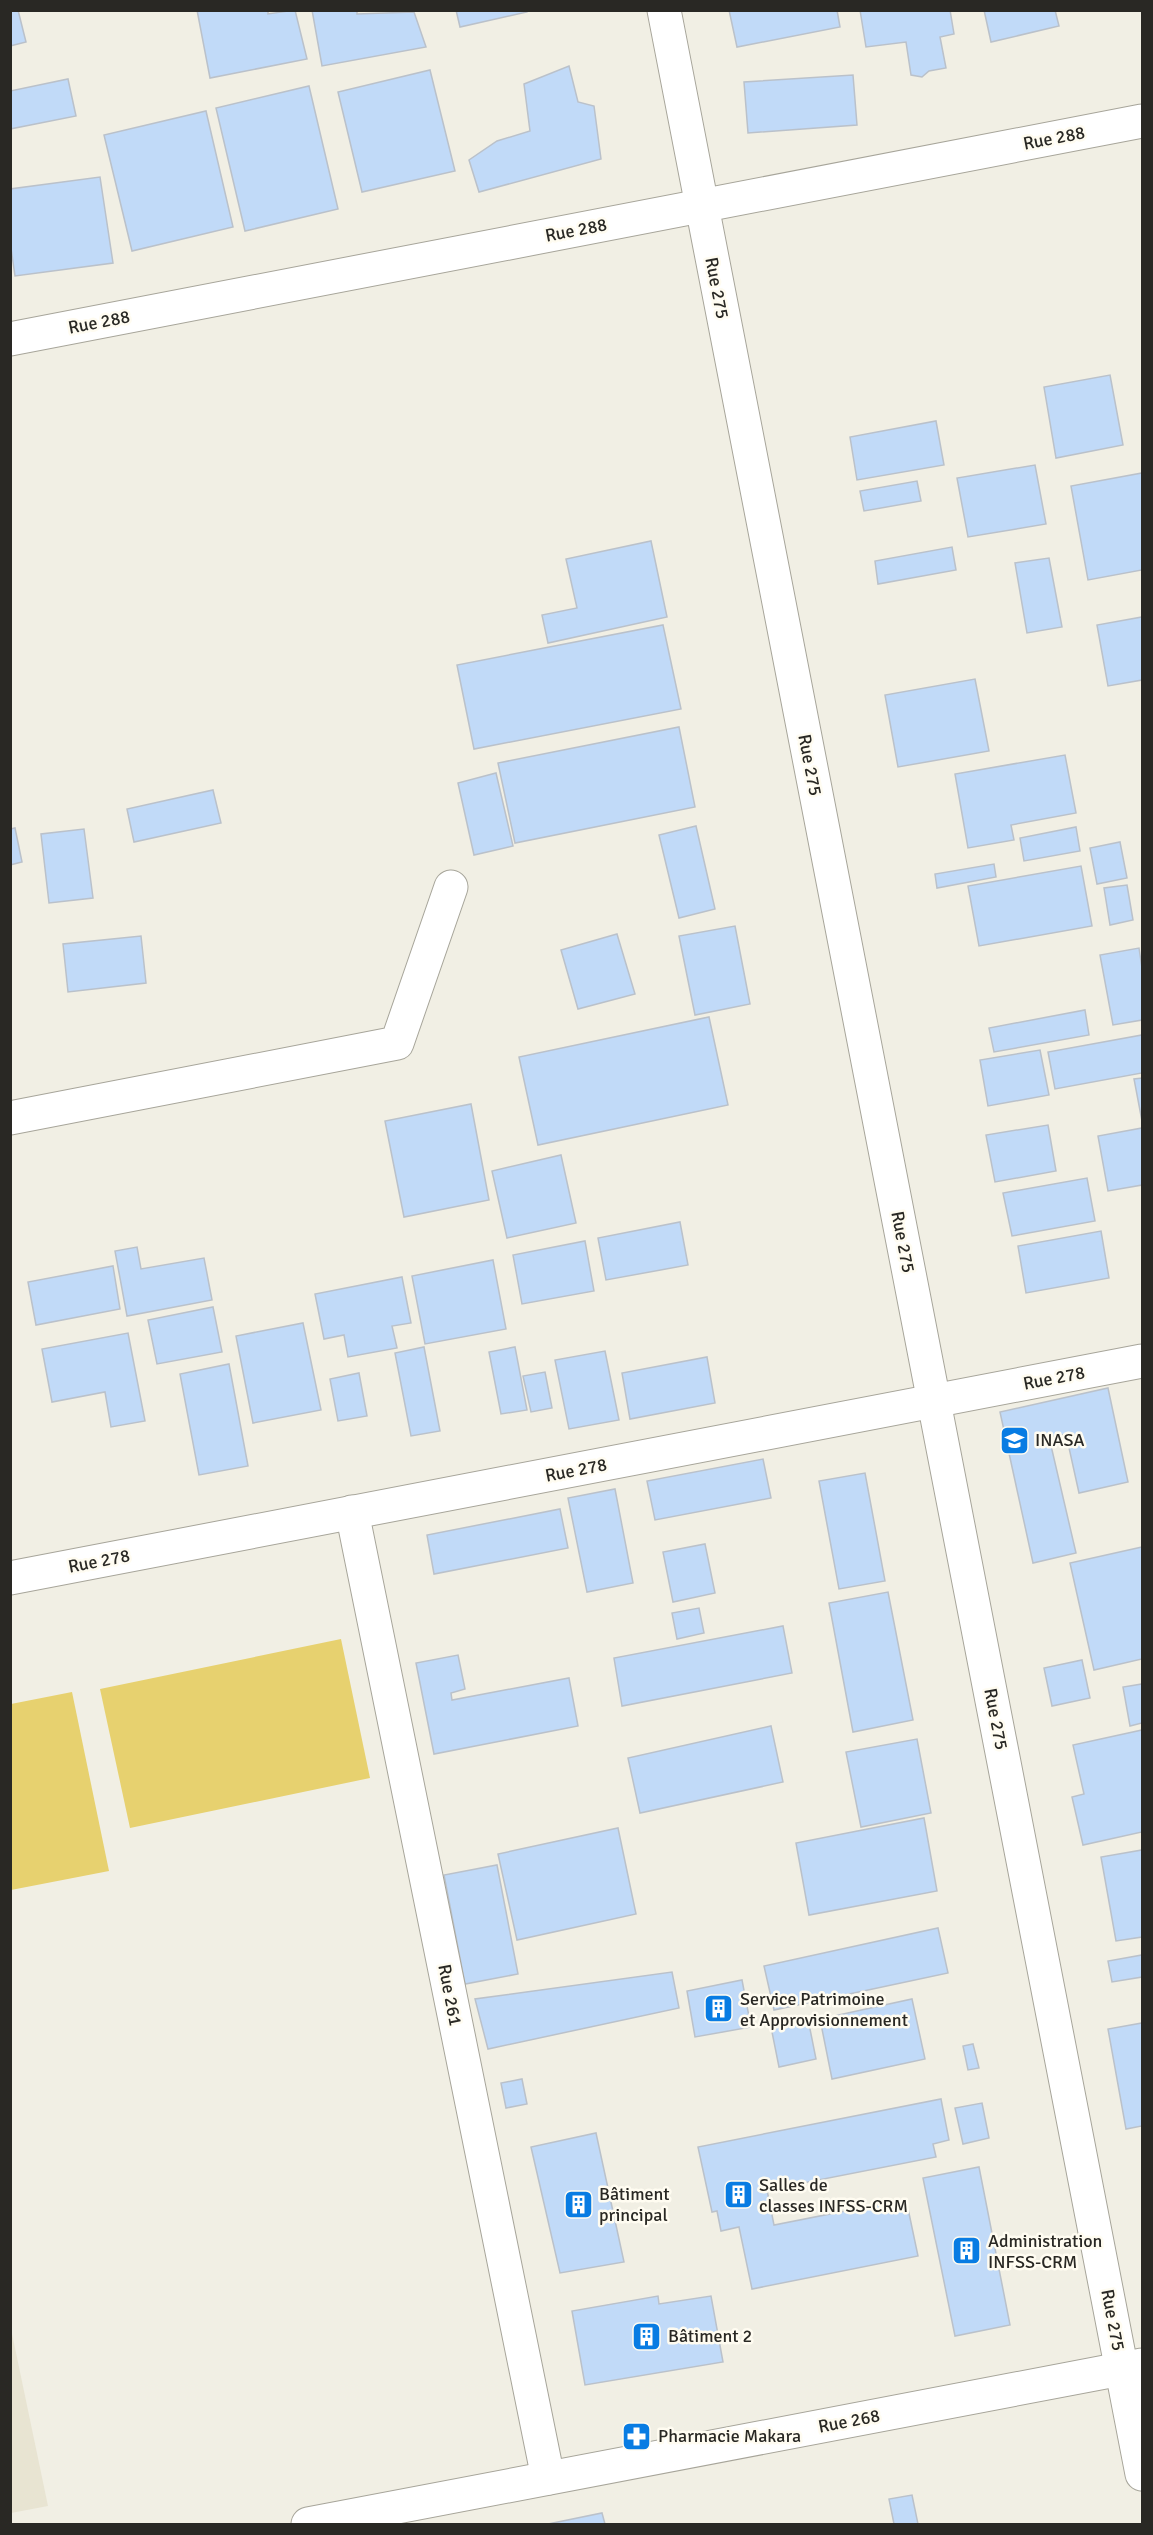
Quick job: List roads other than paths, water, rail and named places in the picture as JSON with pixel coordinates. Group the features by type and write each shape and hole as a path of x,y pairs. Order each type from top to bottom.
{"street":[{"name":"Rue 275","path":"663,10 934,1401 1132,2367 1143,2474"},
{"name":"Rue 288","path":"10,339 1143,121"},
{"path":"10,1118 397,1043 451,887"},
{"name":"Rue 278","path":"10,1578 1143,1361"},
{"name":"Rue 261","path":"352,1512 548,2478"},
{"name":"Rue 268","path":"308,2524 1132,2367"}],"place":[{"name":"INASA","path":"1014,1440"},
{"name":"Service Patrimoine et Approvisionnement","path":"719,2009"},
{"name":"Salles de classes INFSS-CRM","path":"738,2195"},
{"name":"Bâtiment principal","path":"578,2204"},
{"name":"Administration INFSS-CRM","path":"967,2251"},
{"name":"Bâtiment 2","path":"647,2336"},
{"name":"Pharmacie Makara","path":"637,2436"}]}
